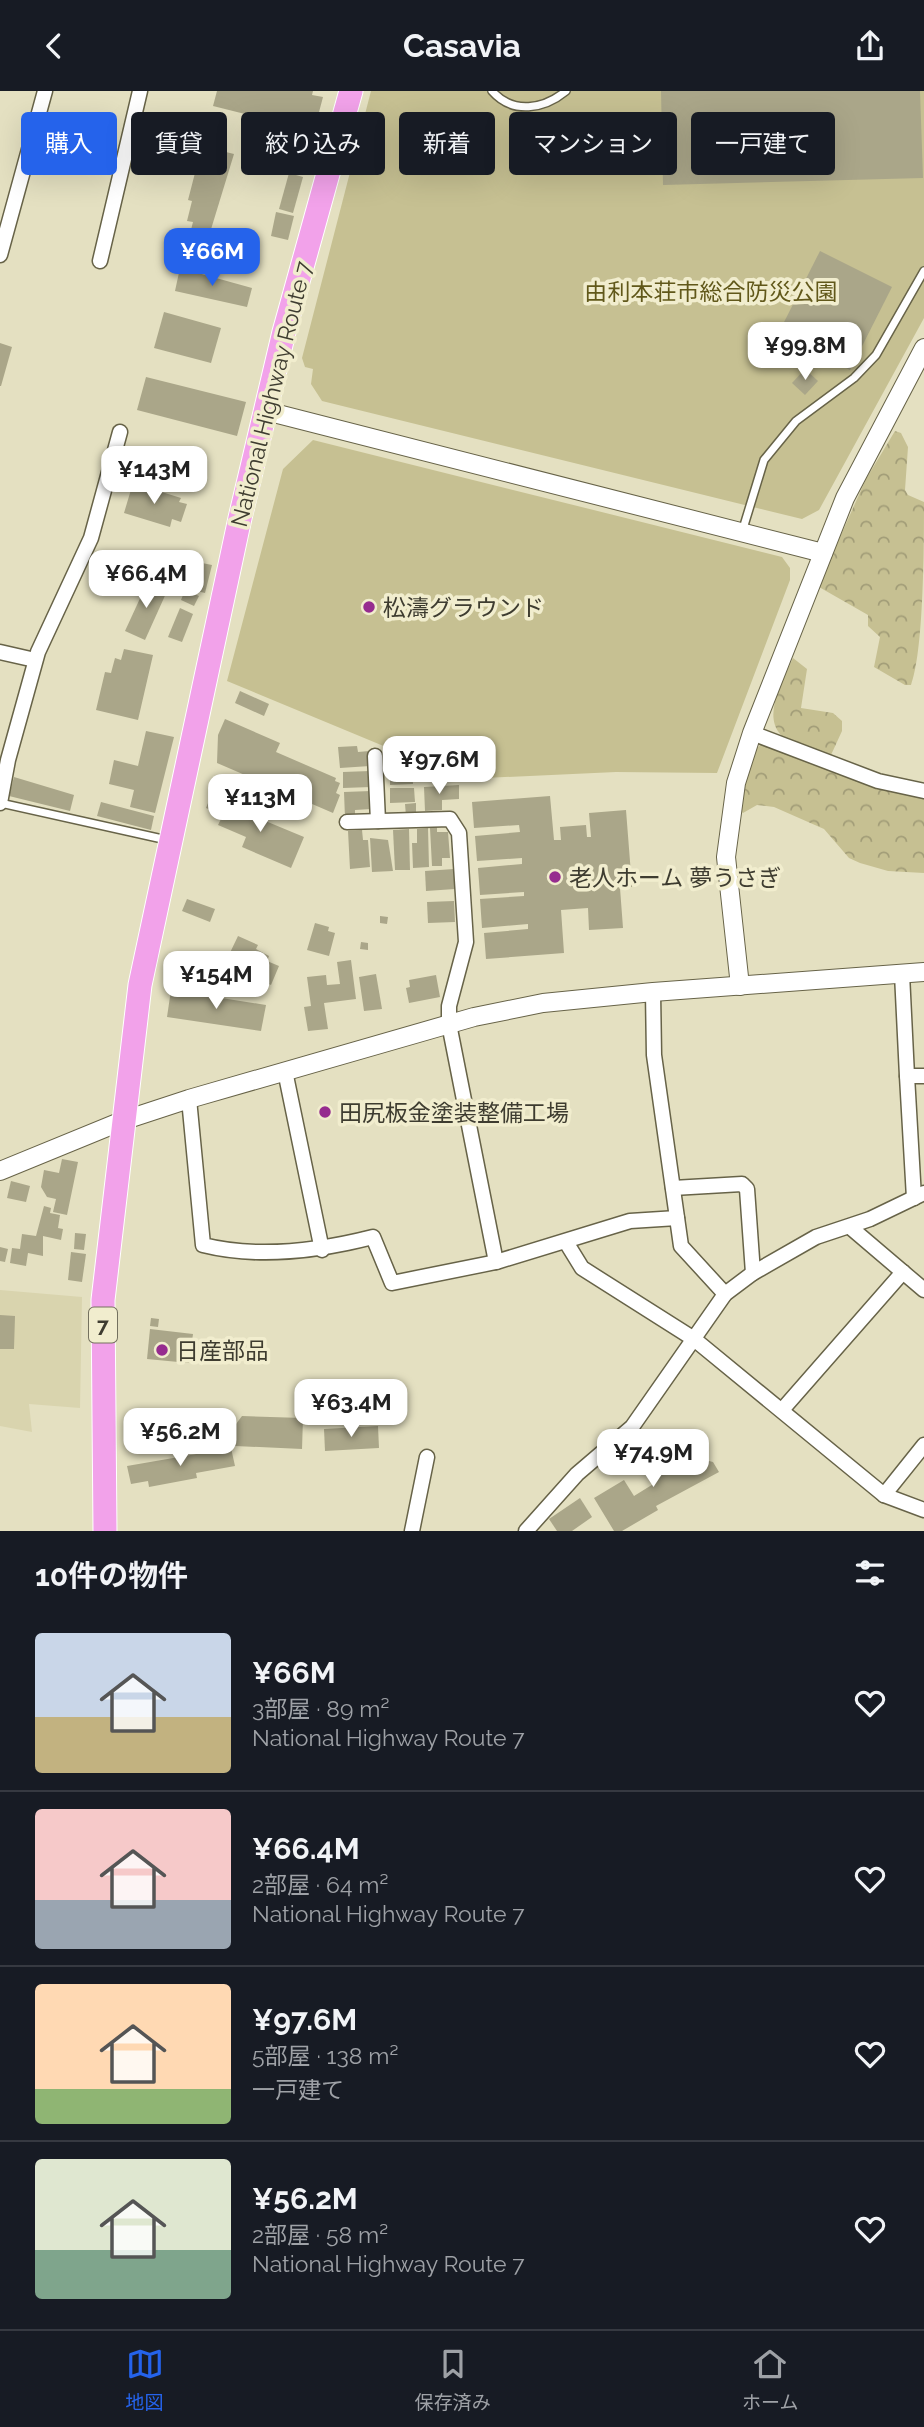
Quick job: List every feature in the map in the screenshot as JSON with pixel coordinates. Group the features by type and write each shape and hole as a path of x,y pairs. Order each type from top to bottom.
{"highway":[{"name":"National Highway Route 7","path":"105,1531 103,1300 140,985 284,332 351,91"}],"street":[{"path":"0,255 45,91"},
{"path":"100,261 140,91"},
{"path":"740,986 726,857 736,783 752,733 845,498 924,348"},
{"path":"266,411 823,553"},
{"path":"0,803 8,760 35,660 91,538 120,432"},
{"path":"0,652 35,660"},
{"path":"752,733 878,781 924,791"},
{"path":"375,756 378,821"},
{"path":"347,823 450,819 459,833 466,942 449,1006 449,1024 496,1262"},
{"path":"0,1171 122,1121 189,1098 449,1024 543,1003 924,972"},
{"path":"526,1531 577,1474 632,1427 725,1294 753,1273 816,1237 850,1227 919,1195 907,1076 902,974"},
{"path":"653,992 654,1055 681,1246 725,1294"},
{"path":"285,1071 321,1250"},
{"path":"907,1076 924,1076"},
{"path":"189,1098 202,1245 232,1252 321,1250 373,1237 392,1283 496,1262 630,1221 677,1218"},
{"path":"673,1188 742,1184 747,1189 753,1273"},
{"path":"850,1227 924,1290"},
{"path":"566,1242 582,1268 694,1339 884,1495 924,1510"},
{"path":"782,1410 903,1272"},
{"path":"884,1495 924,1445"},
{"path":"412,1531 427,1457"}],"lane":[{"path":"492,91 508,104 529,108 548,104 566,91"},
{"path":"742,532 757,473 770,451 796,421 854,379 876,355 924,271"},
{"path":"0,803 133,830 171,841"}],"shaded area":[{"path":"0,1290 82,1297 80,1408 29,1404 32,1432 0,1426"}],"green space":[{"name":"由利本荘市総合防災公園","path":"371,91 924,91 924,318 819,510 802,519 322,401 311,384 313,369 305,367 302,358 349,175 385,175 385,112 366,112"},
{"path":"895,431 901,433 908,447 905,490 908,495 924,502 921,623 911,685 905,685 874,667 880,637 868,626 868,615 819,587 866,479"},
{"path":"313,440 782,557 790,568 790,580 717,773 616,772 463,779 227,681 283,469"},
{"path":"793,658 807,669 801,708 833,713 842,721 842,731 831,755 819,754 799,746 785,739 777,730 774,708"},
{"path":"762,743 924,797 924,873 888,871 860,863 849,858 824,829 774,807 757,805 743,813 740,810 747,774 752,757"}],"building":[{"path":"217,91 313,91 312,95 323,97 319,112 241,113 213,106"},
{"path":"661,91 920,91 923,178 663,185 663,175 677,175 677,112 661,112"},
{"path":"227,152 234,154 201,262 184,257 193,222 187,221 192,201 188,200 194,175 227,175"},
{"path":"288,175 303,177 293,213 279,209"},
{"path":"276,212 294,216 288,240 271,236"},
{"path":"820,251 892,287 850,370 778,334"},
{"path":"180,268 252,288 247,307 175,291"},
{"path":"164,312 221,328 211,363 154,348"},
{"path":"0,343 12,347 1,386 0,386"},
{"path":"805,369 818,381 805,395 792,383"},
{"path":"146,377 246,402 237,436 137,410"},
{"path":"133,483 181,498 179,502 187,504 181,522 172,519 170,527 124,513"},
{"path":"180,552 193,555 192,561 212,565 205,593 180,587 184,571 176,570"},
{"path":"148,581 168,589 145,640 125,631"},
{"path":"185,590 199,596 194,606 181,600"},
{"path":"180,608 193,614 182,642 168,637"},
{"path":"124,649 153,655 138,720 96,710 105,672 111,673 115,658 121,660"},
{"path":"240,691 269,704 264,716 235,703"},
{"path":"225,719 280,743 276,752 336,778 335,781 340,783 336,793 340,795 333,813 217,763 218,735"},
{"path":"146,731 174,737 155,813 130,807 134,790 109,784 114,760 138,766"},
{"path":"357,746 358,752 369,751 370,766 340,768 338,747"},
{"path":"384,757 397,761 398,768 384,768"},
{"path":"412,768 413,784 390,785 390,769"},
{"path":"370,771 371,787 343,788 343,772"},
{"path":"14,777 74,795 70,811 9,796"},
{"path":"459,785 459,799 442,800 442,810 425,811 424,787"},
{"path":"390,788 414,788 415,802 390,803"},
{"path":"371,791 371,809 355,810 355,817 345,818 344,792"},
{"name":"老人ホーム 夢うさぎ","path":"550,796 554,840 561,840 560,827 586,825 587,837 591,837 589,813 626,810 632,887 620,888 623,928 589,930 588,908 561,910 564,953 486,959 484,933 528,929 528,924 482,928 480,899 524,896 524,892 480,895 478,868 522,864 522,858 477,861 475,836 520,832 519,825 474,828 472,802"},
{"path":"210,798 304,837 291,868 242,847 246,837 218,825 223,815 206,808"},
{"path":"101,802 154,816 151,830 97,816"},
{"path":"416,803 416,816 406,816 405,804"},
{"path":"437,827 437,832 448,832 450,858 442,858 442,866 432,866 430,828"},
{"path":"428,828 429,867 413,868 412,843 417,843 417,829"},
{"path":"409,829 410,870 395,870 393,830"},
{"path":"362,830 363,840 368,840 370,867 350,869 348,831"},
{"path":"370,838 388,840 393,871 372,872"},
{"path":"454,869 455,889 426,891 425,871"},
{"path":"187,899 215,909 210,922 182,911"},
{"path":"454,901 455,922 428,923 427,902"},
{"path":"380,916 388,917 387,924 380,923"},
{"path":"315,923 329,927 328,931 335,933 329,956 307,950"},
{"path":"238,936 258,945 256,949 269,956 267,961 279,966 271,985 245,973 248,968 227,959"},
{"path":"361,942 368,943 368,950 360,949"},
{"path":"351,960 356,999 324,1003 328,1029 308,1031 304,1007 311,1006 307,977 326,975 327,985 340,984 337,962"},
{"path":"376,974 382,1009 364,1011 359,977"},
{"path":"436,975 440,997 409,1003 406,988 410,987 409,980"},
{"path":"171,990 266,1005 261,1031 167,1017"},
{"path":"62,1159 78,1162 67,1215 53,1212 56,1199 47,1197 41,1187 44,1170 59,1173"},
{"path":"11,1181 30,1186 26,1202 7,1198"},
{"path":"44,1206 51,1208 50,1213 60,1215 58,1228 63,1229 61,1240 43,1236 43,1256 28,1253 26,1266 10,1263 12,1248 20,1249 22,1234 36,1236"},
{"path":"75,1233 86,1234 84,1250 74,1249"},
{"path":"0,1247 8,1249 5,1262 0,1261"},
{"path":"71,1252 86,1254 82,1282 68,1280"},
{"path":"0,1315 15,1316 14,1349 0,1349"},
{"path":"151,1318 159,1319 158,1327 150,1326"},
{"path":"150,1329 193,1334 189,1363 147,1359"},
{"path":"215,1415 233,1416 232,1435 215,1434"},
{"path":"242,1416 303,1418 302,1449 235,1446 236,1424"},
{"path":"378,1426 379,1448 325,1451 324,1429"},
{"path":"231,1448 235,1466 196,1473 197,1478 149,1487 148,1481 131,1484 127,1466"},
{"path":"670,1450 693,1461 697,1458 713,1462 719,1472 656,1506 658,1510 622,1531 614,1531 594,1498 624,1480 634,1496 655,1483 645,1465"},
{"path":"580,1498 592,1517 572,1531 557,1531 549,1519"}],"place":[{"name":"松濤グラウンド","path":"369,607"},
{"name":"老人ホーム 夢うさぎ","path":"555,877"},
{"name":"田尻板金塗装整備工場","path":"325,1112"},
{"name":"日産部品","path":"162,1350"}]}
